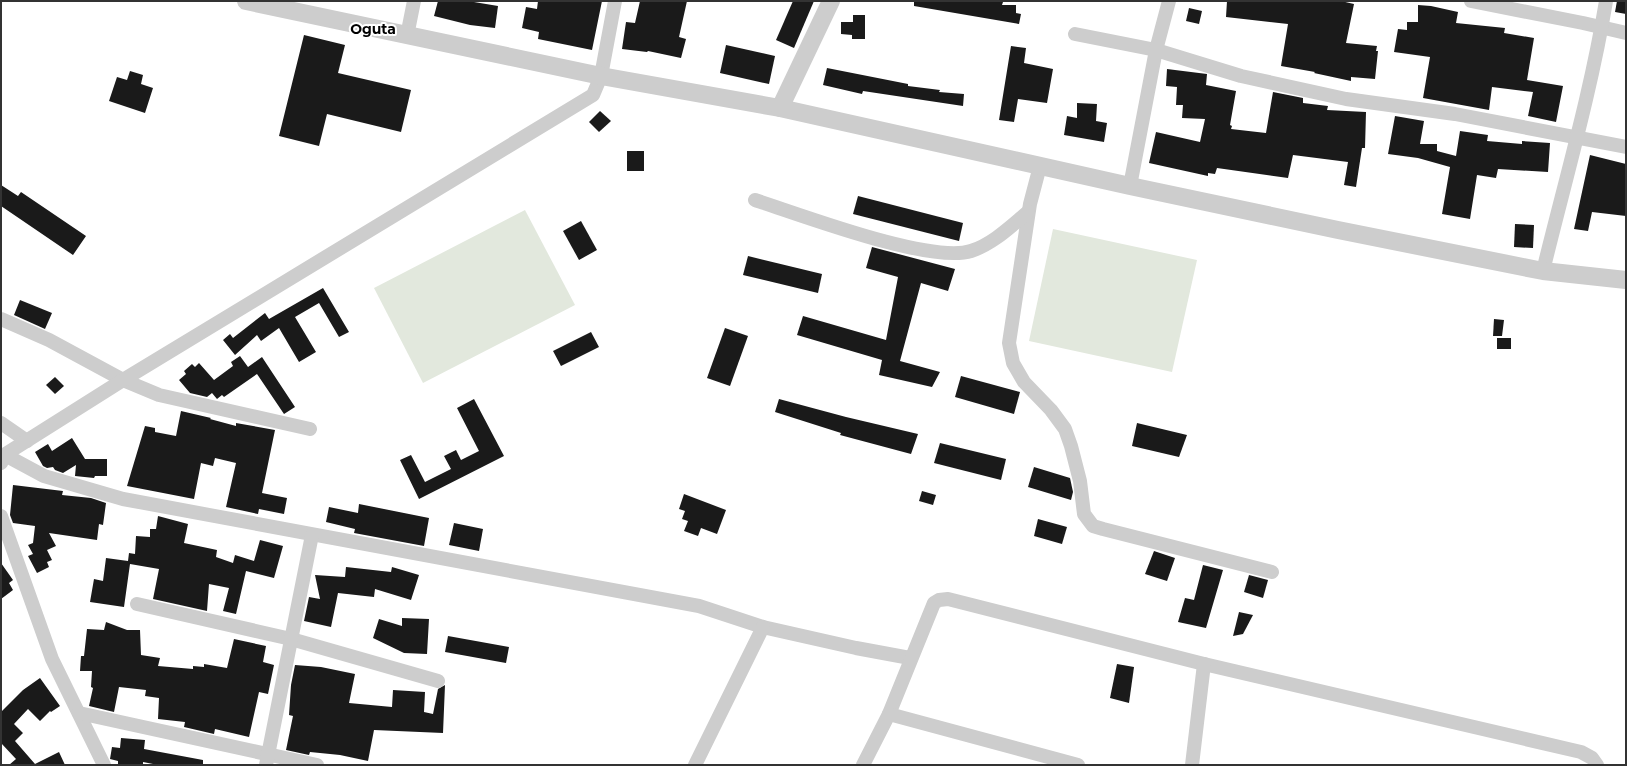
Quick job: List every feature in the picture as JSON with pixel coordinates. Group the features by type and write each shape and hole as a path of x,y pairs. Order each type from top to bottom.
{"street":[{"path":"246,1 600,76 780,108 1130,186 1543,271 1626,280"},
{"path":"407,36 414,1"},
{"path":"2,458 124,380 593,95 600,76 615,1"},
{"path":"780,108 831,1"},
{"path":"1130,186 1156,50 1169,1"},
{"path":"1471,1 1626,33"},
{"path":"1543,271 1576,138 1606,1"},
{"path":"1075,34 1156,50 1241,76 1346,99 1455,114 1626,148"},
{"path":"1040,166 1028,212 1008,343 1013,363 1024,382 1051,410 1065,429 1080,481 1084,514 1093,526 1272,572"},
{"path":"755,200 876,238 910,247 948,254 970,251 998,237 1028,212"},
{"path":"1,319 50,340 124,380 159,395 310,429"},
{"path":"1,423 27,441"},
{"path":"2,458 44,476 123,500 699,606 763,627 856,648 910,658"},
{"path":"1,516 52,659 104,765"},
{"path":"267,760 312,535"},
{"path":"863,765 889,714 910,658 934,603 939,600 948,599 1204,664 1581,752 1592,758 1596,765"},
{"path":"137,604 291,639 438,682"},
{"path":"695,765 763,627"},
{"path":"1192,765 1204,664"},
{"path":"79,713 267,760 317,765"},
{"path":"889,714 1078,765"}],"shaded area":[{"path":"525,210 575,305 423,383 374,288"},
{"path":"1053,229 1197,260 1172,372 1029,341"}],"building":[{"path":"438,1 468,1 498,6 495,28 470,25 434,16"},
{"path":"538,1 602,1 592,50 538,39 539,32 522,28 526,7 537,9"},
{"path":"640,1 687,1 679,37 686,39 681,58 648,51 622,49 626,22 635,23"},
{"path":"793,1 814,1 794,48 776,40"},
{"path":"914,1 1003,2 1002,5 1016,5 1016,13 1021,14 1019,24 914,6"},
{"path":"1227,1 1341,1 1354,4 1346,43 1377,46 1376,51 1378,51 1375,79 1351,77 1351,81 1314,73 1315,72 1281,66 1288,24 1226,17"},
{"path":"1617,1 1626,1 1626,14 1615,12"},
{"path":"1418,5 1431,6 1458,12 1456,23 1505,28 1504,33 1534,38 1527,80 1563,86 1556,122 1528,116 1533,92 1492,87 1489,110 1423,98 1430,57 1394,52 1398,29 1407,30 1407,22 1418,22"},
{"path":"1189,8 1202,11 1199,24 1186,21"},
{"path":"853,15 865,15 865,39 852,39 852,35 841,34 841,22 853,22"},
{"path":"304,35 345,45 338,73 411,90 401,132 327,114 319,146 279,136"},
{"path":"726,45 775,56 769,84 720,73"},
{"path":"1011,46 1026,48 1024,63 1053,69 1047,103 1018,99 1014,122 999,120"},
{"path":"827,68 908,84 908,86 940,90 939,92 964,94 963,106 863,91 862,94 823,85"},
{"path":"1167,69 1207,74 1206,85 1236,91 1230,125 1232,126 1231,129 1266,133 1273,92 1303,98 1303,103 1328,106 1327,110 1366,112 1365,148 1362,148 1356,187 1344,185 1348,162 1293,155 1288,178 1217,168 1215,174 1208,173 1208,176 1149,163 1156,132 1200,142 1205,119 1182,118 1183,105 1176,105 1177,87 1166,86"},
{"path":"130,71 143,75 141,84 153,88 145,113 109,101 117,77 127,80"},
{"path":"1077,103 1097,104 1096,121 1107,123 1104,142 1064,135 1067,116 1077,118"},
{"path":"600,111 611,121 599,132 589,122"},
{"path":"1395,116 1424,121 1420,144 1437,144 1437,151 1456,156 1460,131 1488,135 1487,141 1522,144 1522,141 1550,143 1548,172 1498,169 1496,178 1477,175 1470,219 1442,214 1450,167 1418,158 1388,154"},
{"path":"627,151 644,151 644,171 627,171"},
{"path":"1590,155 1626,164 1626,216 1592,212 1588,231 1574,229"},
{"path":"1,185 18,196 21,192 86,236 73,255 1,206"},
{"path":"858,196 963,223 959,241 853,214"},
{"path":"581,221 597,250 579,260 563,231"},
{"path":"1515,224 1534,225 1533,248 1514,247"},
{"path":"872,247 955,269 948,291 921,283 900,361 940,372 932,387 879,375 882,360 797,335 803,316 886,340 898,277 866,268"},
{"path":"748,256 822,274 818,293 743,275"},
{"path":"323,288 349,332 339,337 319,303 295,317 316,352 299,362 279,328 261,341 257,335 235,355 223,340 230,334 233,338 265,313 269,319"},
{"path":"20,300 52,313 45,329 14,315"},
{"path":"1494,319 1504,320 1502,336 1493,336"},
{"path":"725,328 748,336 730,386 707,378"},
{"path":"591,332 599,347 561,366 553,351"},
{"path":"1497,338 1511,338 1511,349 1497,349"},
{"path":"240,356 248,367 262,357 295,407 284,414 257,374 224,397 222,395 217,399 212,393 207,397 190,393 179,380 186,374 184,371 192,364 195,367 199,363 214,380 233,366 231,362"},
{"path":"961,376 1020,392 1014,414 955,397"},
{"path":"55,377 64,386 55,394 46,385"},
{"path":"474,399 504,456 419,499 400,460 411,455 425,482 451,469 444,456 456,450 461,460 479,451 457,408"},
{"path":"779,399 918,434 911,454 840,435 841,433 775,412"},
{"path":"181,411 236,426 236,423 275,430 262,493 287,498 284,514 259,509 258,514 226,507 236,463 215,458 213,466 201,463 194,499 127,486 145,426 155,428 155,432 176,436"},
{"path":"1137,423 1187,435 1179,457 1132,446"},
{"path":"72,438 85,459 107,459 107,476 95,476 94,478 75,476 76,465 63,473 55,470 53,467 47,468 43,466 35,452 48,444 52,451"},
{"path":"940,443 1006,459 1001,480 934,463"},
{"path":"1034,467 1070,478 1073,492 1071,500 1028,487"},
{"path":"13,485 63,491 62,495 91,498 106,503 103,525 99,524 97,540 49,533 56,546 47,550 52,560 47,562 49,567 37,573 28,556 33,554 28,545 33,543 35,526 13,523 10,515"},
{"path":"922,491 936,495 933,505 919,501"},
{"path":"684,494 726,510 717,534 701,528 698,536 684,531 688,521 682,519 685,511 679,509"},
{"path":"359,504 429,518 424,546 354,533 355,529 326,522 329,507 358,513"},
{"path":"158,516 188,524 184,543 217,550 216,557 233,563 235,555 254,561 260,540 283,546 274,578 246,571 236,614 223,611 229,588 209,584 207,611 153,599 159,569 130,564 124,607 90,602 94,579 103,581 106,558 128,561 129,553 135,554 136,536 150,537 150,529 156,529"},
{"path":"1038,519 1067,527 1062,544 1034,536"},
{"path":"454,523 483,529 479,551 449,545"},
{"path":"1154,551 1175,558 1167,581 1145,574"},
{"path":"1,563 13,580 9,583 13,590 1,599"},
{"path":"1203,565 1223,570 1206,628 1178,622 1185,598 1194,600"},
{"path":"346,567 391,572 392,567 419,575 411,600 375,589 374,597 338,593 331,627 304,621 309,597 320,599 315,575 345,577"},
{"path":"1249,575 1268,580 1263,598 1244,592"},
{"path":"1239,612 1253,615 1243,634 1233,636"},
{"path":"402,618 429,619 427,654 404,653 373,638 379,619 402,626"},
{"path":"106,622 127,630 140,630 141,655 160,658 158,666 193,669 193,666 204,667 204,664 227,668 234,639 266,646 263,662 274,665 268,694 259,692 249,737 215,729 214,734 184,727 185,722 158,719 159,698 145,696 146,690 119,687 114,712 89,706 93,688 91,687 92,671 80,671 81,656 84,656 87,629 104,630"},
{"path":"448,636 509,647 506,663 445,652"},
{"path":"1117,664 1134,667 1129,703 1110,698"},
{"path":"295,665 321,667 355,674 349,703 392,707 393,690 425,692 424,712 433,714 438,689 445,685 443,733 374,730 368,761 340,755 310,752 309,755 286,750 293,716 289,715 291,685"},
{"path":"40,678 60,706 51,712 50,711 40,721 28,709 14,724 23,733 15,741 35,764 59,752 65,765 9,765 16,759 1,743 1,712 23,690"},
{"path":"121,738 145,740 144,749 203,760 203,765 158,765 143,762 143,765 118,765 118,761 110,759 112,747 120,748"}],"district":[{"name":"Oguta","path":"373,29"}]}
